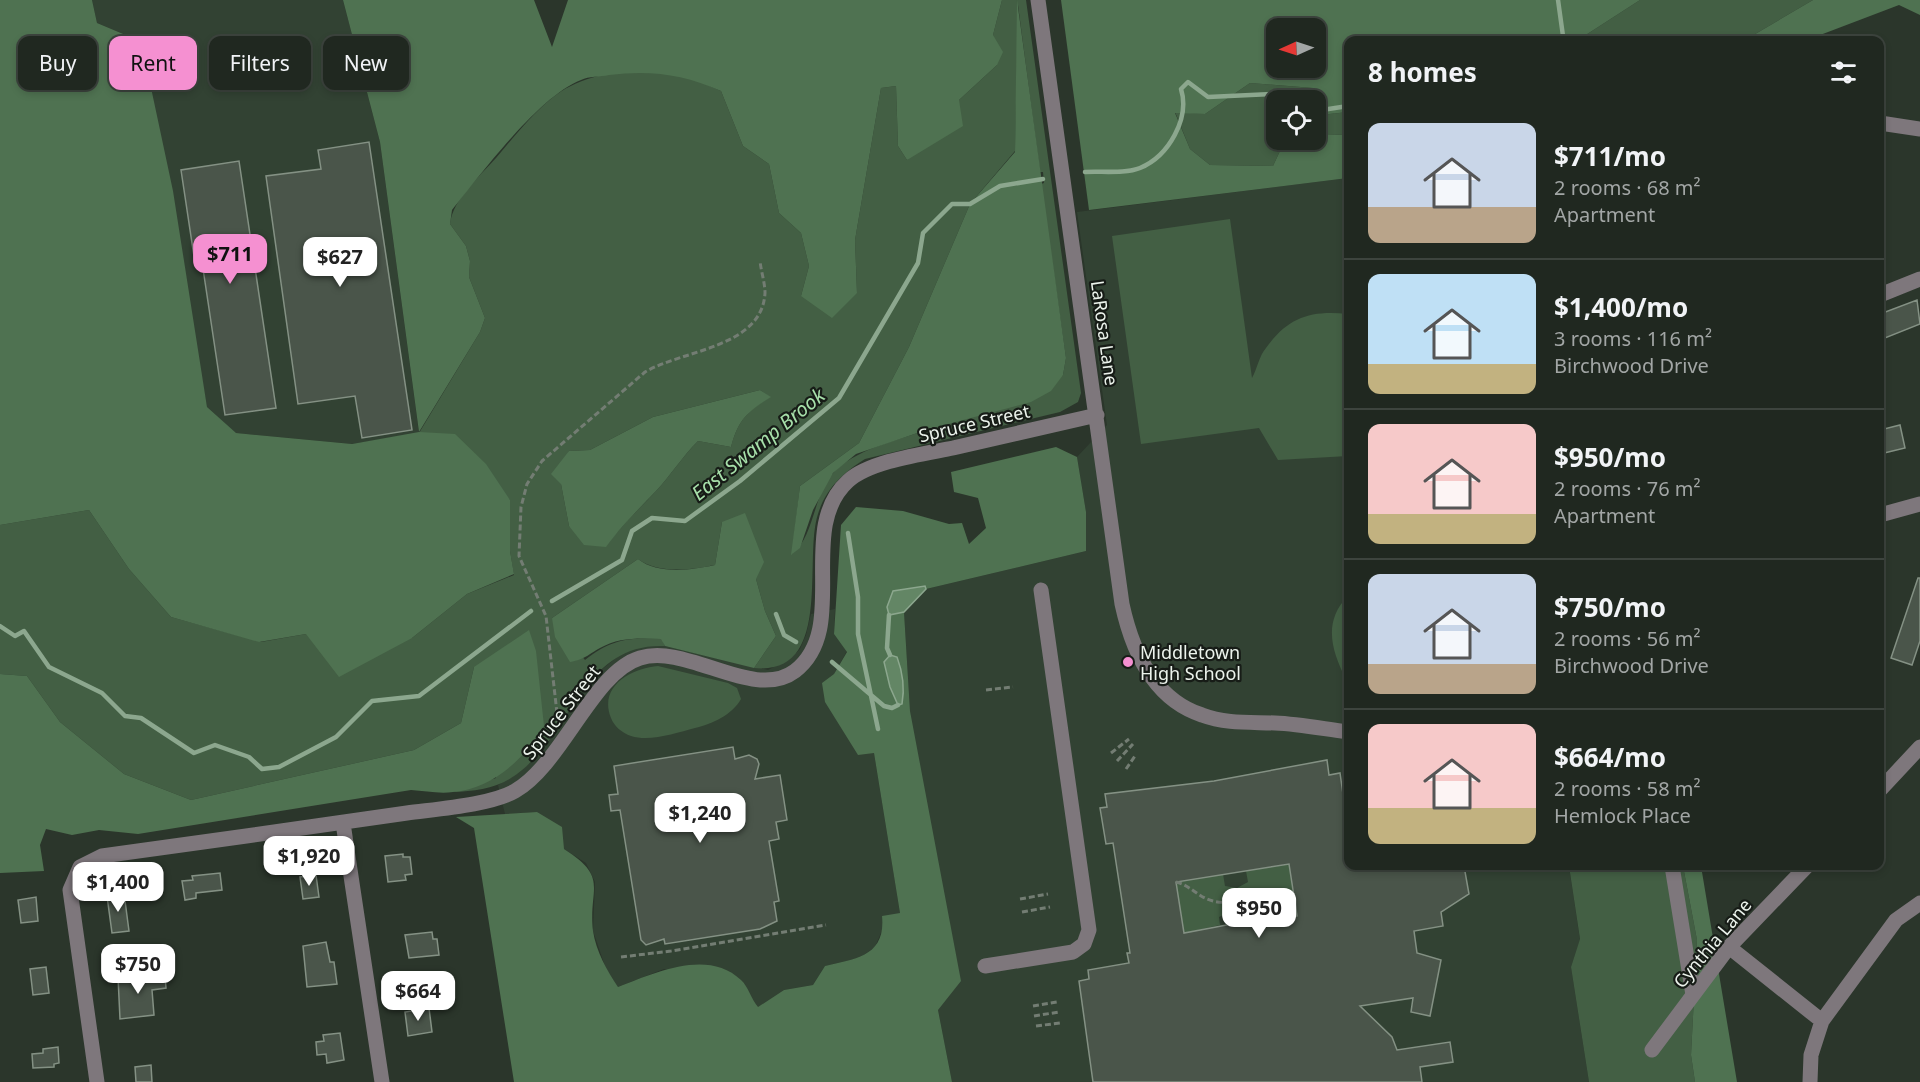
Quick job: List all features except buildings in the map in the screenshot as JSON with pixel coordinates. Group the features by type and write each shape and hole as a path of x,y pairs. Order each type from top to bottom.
{"street":[{"name":"LaRosa Lane","path":"1038,0 1122,604 1134,648 1144,668 1167,694 1202,715 1230,722 1299,725 1344,731"},
{"path":"1884,124 1920,129"},
{"path":"1884,293 1920,279"},
{"name":"Spruce Street","path":"97,1082 70,890 80,867 102,856 343,823 495,799 513,792 543,767 611,677 638,658 651,656 676,658 761,679 777,679 789,675 807,658 816,638 822,588 823,529 830,508 848,481 861,473 902,459 1097,415"},
{"path":"1884,514 1920,504"},
{"path":"985,966 1073,952 1084,944 1089,930 1041,591"},
{"path":"1884,786 1920,747"},
{"path":"343,823 382,1082"},
{"path":"1673,870 1693,995"},
{"name":"Cynthia Lane","path":"1652,1050 1729,947 1803,870"},
{"path":"1810,1082 1812,1054 1822,1021 1896,920 1920,903"},
{"path":"1729,947 1822,1021"}],"path":[{"path":"558,724 546,616 519,556 521,507 527,484 542,461 645,372 663,361 718,346 733,339 751,324 760,310 765,293 760,261"},
{"path":"986,690 1013,687"},
{"path":"1111,753 1129,739"},
{"path":"1117,761 1133,744"},
{"path":"1126,769 1135,756"},
{"path":"1176,882 1215,902 1267,900 1285,909 1291,917"},
{"path":"1020,899 1048,894"},
{"path":"1022,912 1050,907"},
{"path":"621,957 826,925"},
{"path":"1033,1006 1057,1002"},
{"path":"1034,1016 1059,1012"},
{"path":"1036,1026 1060,1023"}],"shaded area":[{"path":"0,0 92,0 97,23 128,36 109,36 109,90 151,90 173,191 207,407 236,433 352,444 419,432 455,434 486,464 510,500 510,551 514,574 467,594 412,638 339,677 306,634 259,642 171,617 129,569 89,510 0,525"},
{"path":"92,0 343,0 352,36 323,36 323,90 366,90 380,142 419,433 352,444 235,433 207,407 196,346 140,90 197,90 197,36 128,36 97,23"},
{"path":"343,0 534,0 552,47 568,0 1002,0 993,35 1003,52 997,65 959,100 963,126 907,160 898,146 896,86 881,88 855,240 857,293 832,318 801,296 809,266 801,233 779,213 769,164 743,146 721,91 680,77 638,73 587,78 565,89 547,102 494,157 452,210 450,224 466,246 470,261 469,277 485,318 480,332 419,432 380,142 366,90 409,90 409,36 352,36"},
{"path":"1002,0 1026,0 1081,393 1078,402 1060,412 865,459 843,476 826,496 818,514 814,534 810,611 805,635 796,654 779,666 754,668 776,636 765,611 756,579 722,522 715,565 675,570 655,567 638,559 552,618 585,660 603,648 630,639 662,639 665,646 636,649 614,660 595,676 532,761 504,782 483,789 453,792 496,778 474,667 461,723 414,750 191,800 124,774 60,722 27,676 0,674 0,525 89,510 129,569 171,617 261,642 306,634 412,638 467,594 514,575 510,551 510,500 419,433 480,332 485,318 469,277 470,261 466,246 450,224 452,215 461,197 522,127 552,98 566,88 582,81 618,72 674,74 691,78 721,91 743,146 769,164 779,213 801,233 809,266 801,296 857,293 855,240 881,88 896,86 898,146 907,160 959,100 997,65 993,35","holes":["1018,5 1040,172 1043,172 1044,183 1041,184 1066,358 1063,375 931,428 881,445 846,462 828,479 805,537 792,554 800,486 859,443 909,347 970,204 1015,151","760,390 770,397 755,407 740,423 731,447 698,441 606,546 569,526 561,484 569,451 590,450 653,417"]},
{"path":"1017,0 1066,358 1063,375 1051,391 1031,402 929,429 856,454 833,473 813,510 800,548 791,555 800,486 859,443 909,347 970,204 1015,152"},
{"path":"1061,0 1640,0 1584,36 1344,36 1344,112 1326,114 1326,90 1250,83 1205,114 1175,113 1190,149 1210,165 1273,166 1280,150 1326,150 1326,134 1344,135 1344,178 1089,210"},
{"path":"1640,0 1813,0 1752,36 1584,36"},
{"path":"1813,0 1920,0 1920,15 1899,5 1818,36 1752,36"},
{"path":"1250,83 1313,88 1314,90 1266,90 1266,150 1280,150 1273,166 1210,165 1190,149 1175,112 1205,114"},
{"path":"1344,112 1344,135 1326,134 1326,114"},
{"name":"Middletown High School","path":"1344,179 1344,870 1570,870 1580,940 1571,967 1589,1082 952,1082 938,1010 910,711 904,612 926,589 1086,551 1086,512 1077,457 1107,425 1077,212"},
{"path":"1230,219 1252,378 1264,351 1283,329 1301,318 1312,315 1344,314 1344,456 1278,460 1259,428 1141,444 1112,236"},
{"path":"760,390 771,397 756,407 740,423 731,447 698,441 606,547 584,545 569,526 561,484 551,474 569,451 590,450 653,417"},
{"path":"1056,447 1077,457 1086,512 1086,551 926,589 904,612 910,711 961,981 938,1010 952,1082 514,1082 474,828 456,817 537,812 562,827 564,849 578,859 592,876 594,938 602,960 618,987 681,966 697,964 713,966 728,971 741,980 758,1007 784,990 813,985 825,966 858,958 867,953 879,940 882,916 900,913 874,753 858,755 825,702 822,683 834,674 847,652 834,634 841,525 856,507 903,511 949,524 962,523 969,544 986,528 978,498 954,492 951,472"},
{"path":"745,513 764,562 756,579 765,611 776,636 754,668 665,646 661,639 630,639 607,644 583,658 570,662 555,637 552,618 638,559 655,567 675,570 715,565 722,522"},
{"path":"925,586 926,589 904,612 889,615 887,607 893,591"},
{"path":"1344,601 1344,675 1336,657 1332,636 1332,626"},
{"path":"835,609 834,634 847,651 834,674 823,683 874,753 900,913 883,928 875,947 860,958 825,966 813,985 784,990 757,1008 742,981 664,969 618,987 606,969 593,931 595,882 586,863 564,849 537,812 505,814 498,785 532,762 596,674 626,650 645,646 665,646 768,670 791,658 800,649 811,614"},
{"path":"529,630 536,651 544,726 517,760 495,778 482,785 448,793 411,790 138,834 99,830 72,835 46,829 40,845 44,871 0,873 0,674 27,676 60,722 124,774 191,800 414,750 461,723 474,667"},
{"path":"890,655 897,657 902,674 903,698 902,704 898,705 890,687 884,662"},
{"path":"658,666 728,683 737,688 741,699 727,714 701,726 655,737 638,738 628,735 612,721 608,707 609,697 613,688 628,675 648,667"},
{"path":"1288,857 1297,916 1259,923 1258,919 1249,920 1247,912 1234,910 1219,917 1220,925 1184,933 1174,874 1223,874 1225,886 1237,888 1248,882 1246,871 1278,866"},
{"path":"1570,870 1684,870 1697,940 1691,1055 1695,1082 1589,1082 1571,967 1580,939"},
{"path":"1684,870 1702,870 1737,1082 1695,1082 1691,1055 1697,940"}],"waterway":[{"name":"East Swamp Brook","path":"1558,0 1563,36"},
{"name":"East Swamp Brook","path":"1085,172 1134,170 1160,155 1180,124 1183,100 1181,89 1188,82 1208,97 1266,94"},
{"name":"East Swamp Brook","path":"1326,109 1344,107"},
{"name":"East Swamp Brook","path":"552,601 622,560 632,531 652,518 685,521 740,481 839,398 918,263 923,233 952,204 970,204 1000,186 1043,179"},
{"path":"848,533 858,597 858,634 878,729"},
{"name":"East Swamp Brook","path":"0,626 15,636 24,631 49,667 102,693 125,716 141,718 194,753 215,745 249,757 262,769 279,767 336,737 372,701 419,696 531,611"},
{"path":"776,614 784,635 796,642"},
{"path":"889,615 887,648 890,655"},
{"path":"832,662 884,706 892,708 898,705"}],"place":[{"name":"Middletown High School","path":"1128,662"}]}
